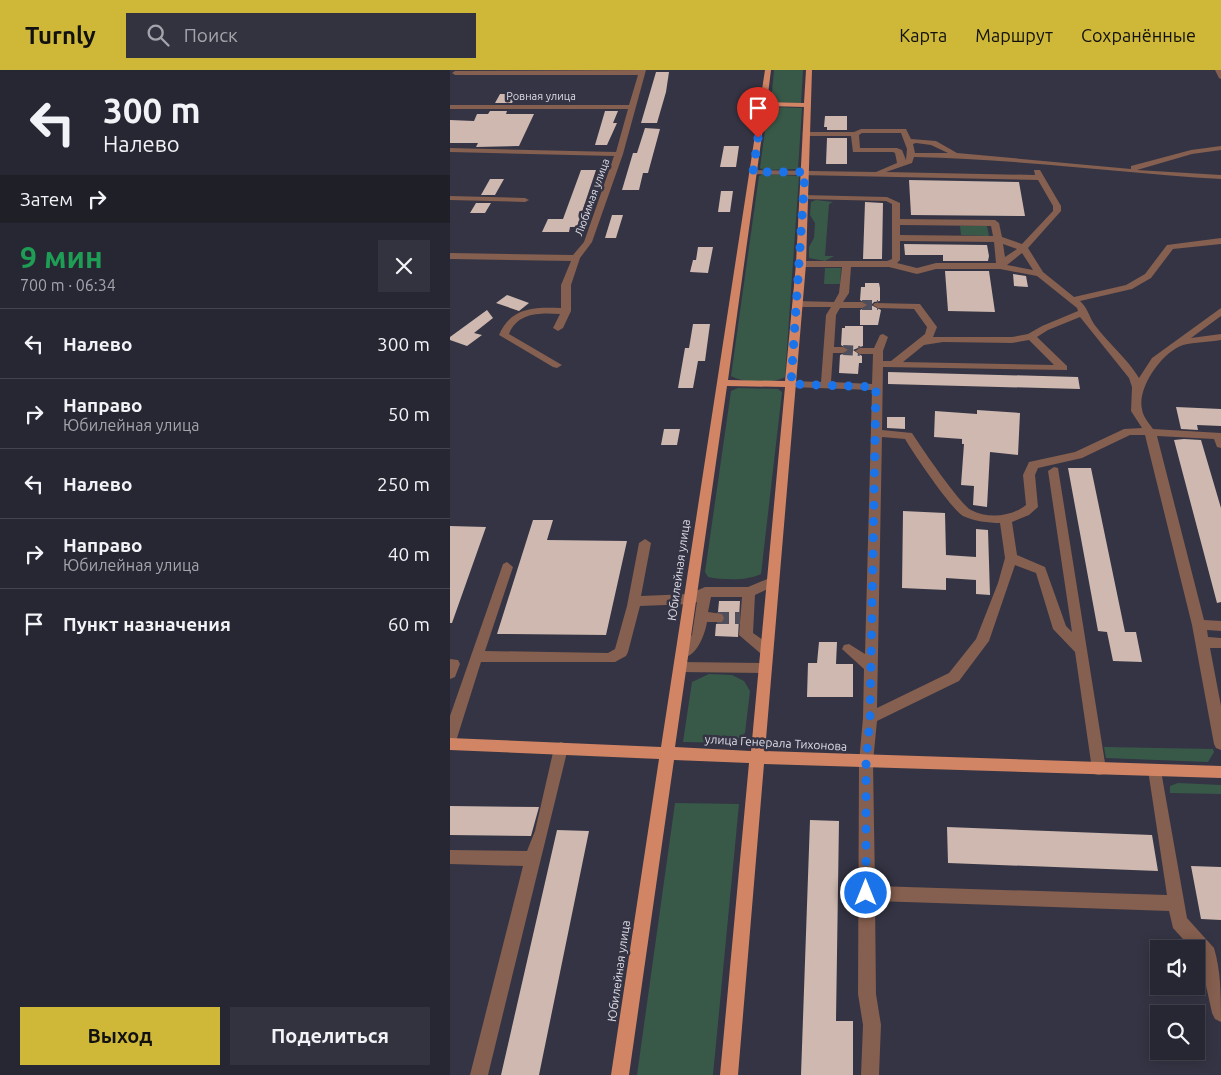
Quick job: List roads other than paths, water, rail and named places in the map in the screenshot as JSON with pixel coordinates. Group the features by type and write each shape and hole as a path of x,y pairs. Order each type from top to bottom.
{"main road":[{"name":"Юбилейная улица","path":"620,1075 768,70"},
{"path":"729,1075 763,668 801,264 810,70"},
{"path":"764,104 808,105"},
{"path":"723,383 791,384"},
{"name":"улица Генерала Тихонова","path":"450,744 866,762 1221,772"}],"street":[{"path":"1218,70 1221,77"},
{"path":"454,74 643,71"},
{"name":"Любимая улица","path":"558,328 566,311 566,285 576,258 588,242 619,154 643,71"},
{"name":"Ровная улица","path":"450,107 633,107"},
{"path":"806,134 855,134 861,131 903,131 910,142 911,155 909,161 875,174"},
{"path":"855,134 856,150 894,150 900,152 901,164"},
{"path":"910,142 932,140 954,154"},
{"path":"1124,170 1191,152 1221,148"},
{"path":"450,150 619,154"},
{"path":"911,155 954,154 1221,177"},
{"path":"1000,266 1023,248 1057,211 1057,206 1042,178 1030,161"},
{"path":"753,172 1042,178"},
{"path":"803,197 841,201 887,199 896,203 896,260 889,264"},
{"path":"450,198 525,200"},
{"path":"896,222 996,223 1000,266"},
{"path":"896,238 998,239 1023,248 1040,274 1081,307 1082,313 1129,370 1139,386"},
{"path":"1073,300 1129,287 1148,276 1170,247 1221,241"},
{"path":"450,256 576,258"},
{"path":"801,264 841,261 889,264 917,271 936,266 1000,266 1040,274"},
{"path":"826,385 831,315 844,293 841,261"},
{"path":"797,304 862,305"},
{"path":"878,305 917,306 932,327 930,335 894,364"},
{"path":"558,365 504,335 506,326 517,317 531,310 566,311"},
{"path":"1221,311 1156,360 1139,386 1136,410 1150,432 1202,642 1221,744"},
{"path":"922,342 943,339 1012,340 1031,337 1046,328 1082,313"},
{"path":"870,1075 872,1026 866,994 866,762 870,718 877,358 883,337"},
{"path":"860,351 894,364 1063,368 1031,337"},
{"path":"1178,343 1221,337"},
{"path":"829,350 843,350"},
{"path":"791,384 876,387"},
{"path":"875,433 908,436 922,458 965,512 975,516 1006,520 1024,515 1032,507 1029,475 1033,465 1078,454 1128,431 1220,439"},
{"path":"1054,471 1099,769"},
{"path":"870,718 954,678 982,641 1004,583 1011,558 1006,520"},
{"path":"475,659 487,655 610,658 617,656 623,647 646,543"},
{"path":"1011,558 1041,570 1060,629 1082,651"},
{"path":"450,738 507,567"},
{"path":"633,605 635,601 645,599 691,599 705,592 749,592 772,582"},
{"path":"705,592 698,637 682,660 763,668"},
{"path":"749,592 744,618 746,635 765,649"},
{"path":"701,617 717,618"},
{"path":"1198,625 1221,626"},
{"path":"1202,642 1221,643"},
{"path":"849,649 871,668"},
{"path":"450,664 453,664 450,674"},
{"path":"479,1075 561,748"},
{"path":"1155,770 1179,922 1208,954 1221,1013"},
{"path":"450,857 533,858"},
{"path":"866,893 1175,903"}],"tunnel":[{"path":"862,305 878,305"},
{"path":"843,350 860,351"},
{"path":"717,618 740,618"}]}
